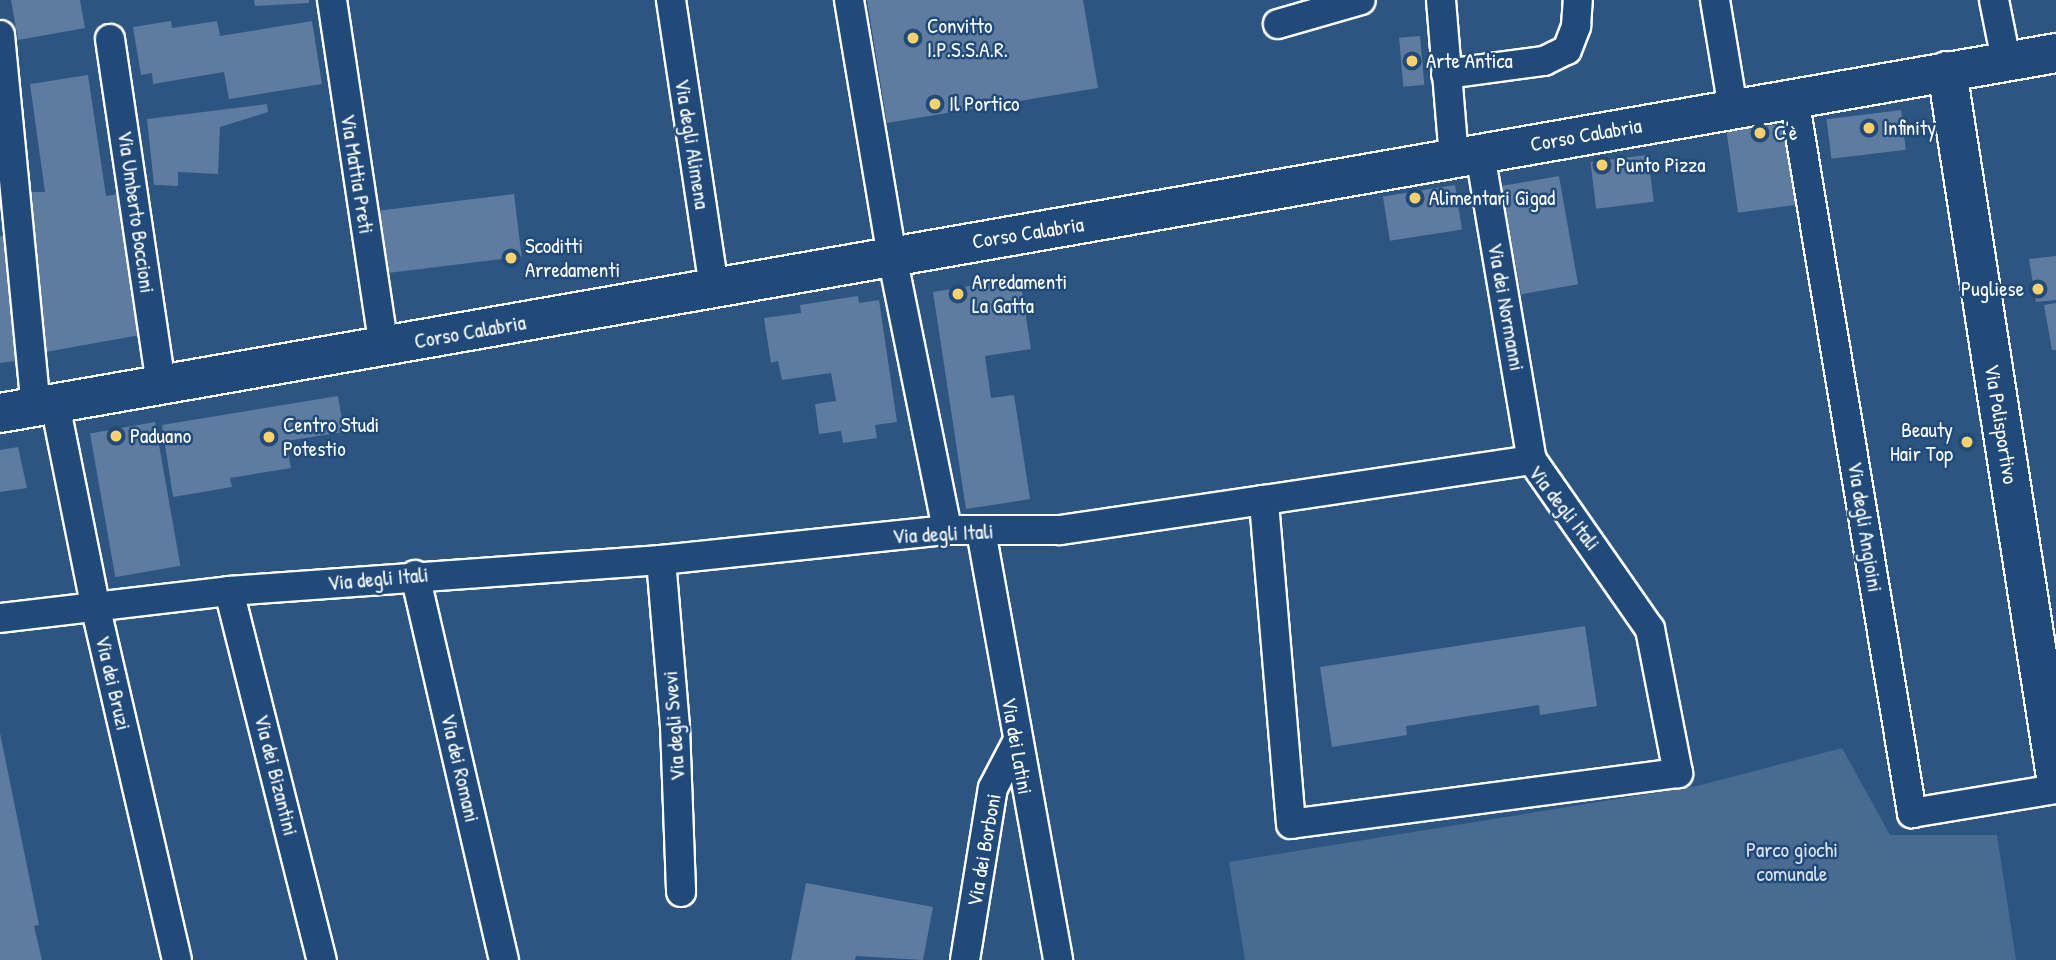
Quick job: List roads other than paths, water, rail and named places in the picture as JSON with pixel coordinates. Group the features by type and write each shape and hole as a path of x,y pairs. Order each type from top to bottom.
{"main road":[{"name":"Corso Calabria","path":"30,408 2056,53"},
{"name":"Via Polisportivo","path":"1947,71 2056,777"}],"street":[{"name":"Via Mattia Preti","path":"332,0 383,347"},
{"name":"Via degli Alimena","path":"671,0 714,288"},
{"path":"849,0 892,256 947,530"},
{"path":"1278,24 1362,0"},
{"name":"Via dei Normanni","path":"1441,0 1447,74 1532,460"},
{"path":"1447,74 1544,61 1567,50 1576,26 1578,0"},
{"path":"1715,0 1733,109"},
{"path":"1994,0 2006,60"},
{"name":"Via dei Bruzi","path":"0,35 30,408 95,605 177,960"},
{"name":"Via Umberto Boccioni","path":"110,38 161,386"},
{"name":"Via degli Angioini","path":"1794,98 1912,813 2056,789"},
{"name":"Via degli Itali","path":"0,618 229,591 415,575 661,560 947,530 1060,530 1532,460 1650,629 1678,773 1291,824 1264,500"},
{"name":"Via dei Latini","path":"981,530 1016,744 1058,960"},
{"name":"Via degli Svevi","path":"661,560 676,726 681,892"},
{"name":"Via dei Romani","path":"415,575 504,960"},
{"name":"Via dei Bizantini","path":"229,591 322,960"},
{"name":"Via dei Borboni","path":"965,960 993,788 1016,744"}],"place":[{"name":"Convitto I.P.S.S.A.R.","path":"913,38"},
{"name":"Arte Antica","path":"1412,61"},
{"name":"Il Portico","path":"935,104"},
{"name":"Infinity","path":"1869,128"},
{"name":"C'è","path":"1760,133"},
{"name":"Punto Pizza","path":"1602,165"},
{"name":"Alimentari Gigad","path":"1415,198"},
{"name":"Scoditti Arredamenti","path":"511,258"},
{"name":"Pugliese","path":"2038,289"},
{"name":"Arredamenti La Gatta","path":"958,294"},
{"name":"Paduano","path":"116,436"},
{"name":"Centro Studi Potestio","path":"269,437"},
{"name":"Beauty Hair Top","path":"1967,442"}],"park label":[{"name":"Parco giochi comunale","path":"1792,862"}]}
